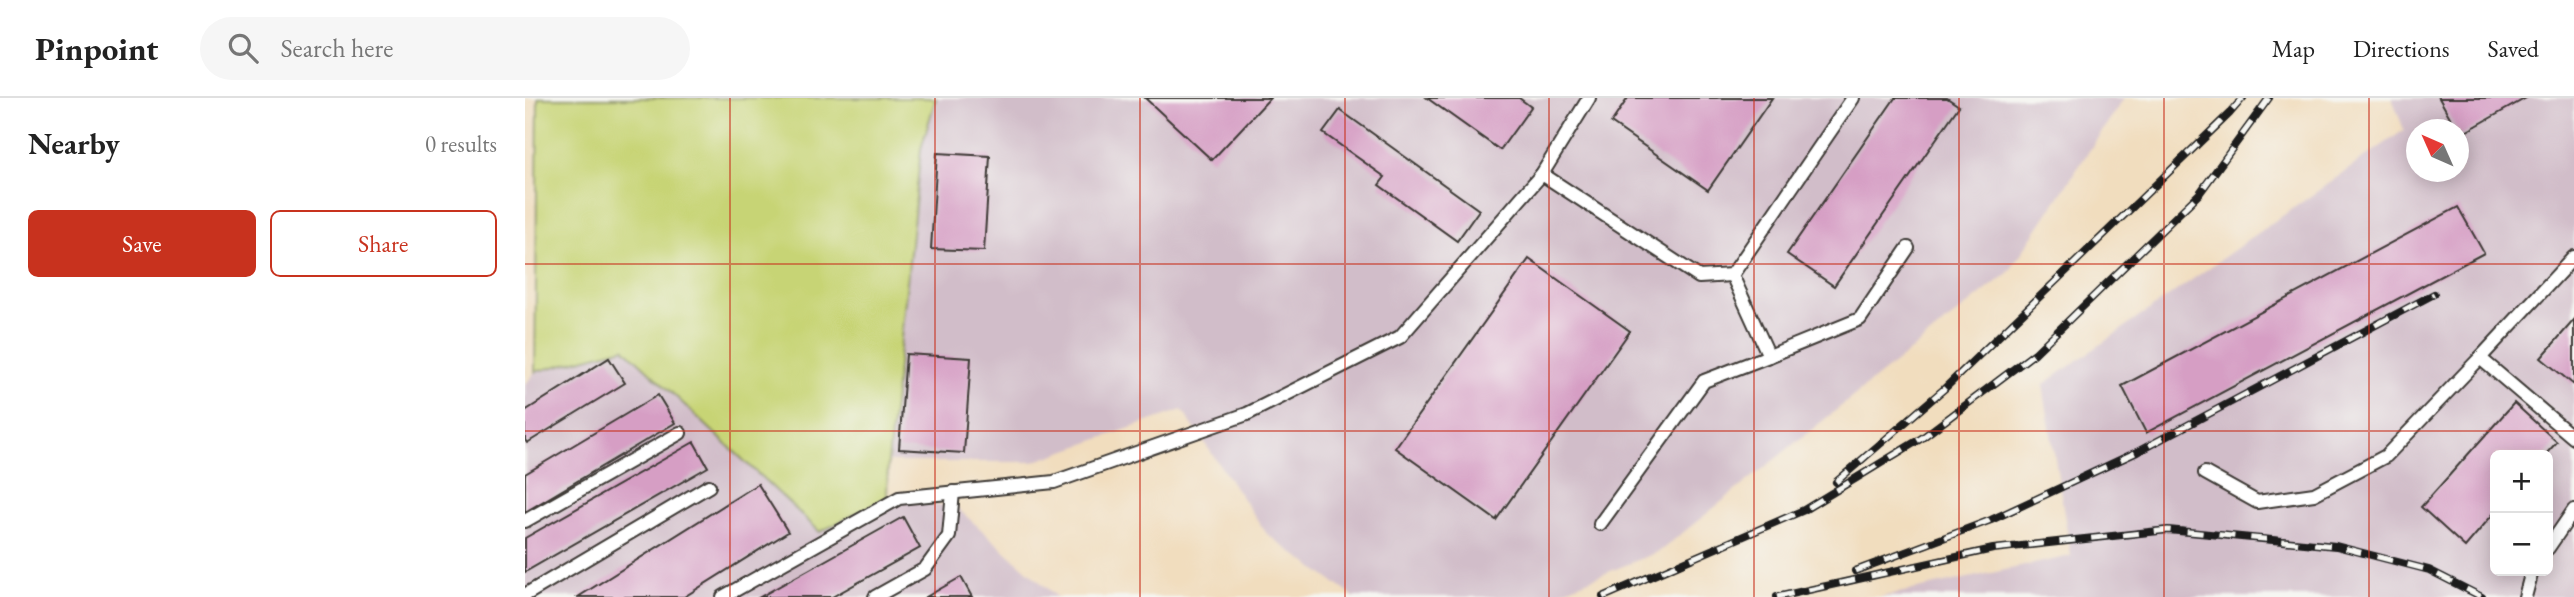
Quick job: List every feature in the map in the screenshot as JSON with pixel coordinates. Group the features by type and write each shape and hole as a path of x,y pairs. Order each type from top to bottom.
{"lane":[{"path":"723,597 899,498 1054,482 1247,414 1400,337 1542,174 1589,98"},
{"path":"1732,275 1853,98"},
{"path":"1542,174 1699,277 1732,275"},
{"path":"1600,524 1704,381 1860,319 1908,248"},
{"path":"2205,472 2257,502 2314,494 2386,456 2574,257"},
{"path":"1732,275 1769,356"},
{"path":"2480,358 2574,438"},
{"path":"525,521 680,433"},
{"path":"525,595 709,486"},
{"path":"875,597 925,569 949,536 953,492"},
{"path":"2553,541 2574,510"},
{"path":"2525,597 2531,576"}],"shaded area":[{"path":"936,98 2124,98 2009,272 1660,551 1547,597 1354,597 1267,534 1182,410 1033,462 889,462 921,149"},
{"path":"2392,98 2574,98 2574,597 1880,597 2071,556 2043,385 2404,130"},
{"path":"624,347 820,532 887,498 956,507 1057,597 525,597 525,385 535,372"}],"green space":[{"path":"538,98 936,98 921,149 888,462 887,498 820,532 624,348 535,372"}],"building":[{"path":"1145,98 1270,98 1212,160"},
{"path":"1427,98 1519,98 1531,107 1500,150"},
{"path":"1628,98 1772,98 1708,190 1611,123"},
{"path":"1895,98 1947,98 1959,106 1834,286 1787,254"},
{"path":"2439,98 2526,98 2469,130 2469,119 2451,119"},
{"path":"1340,110 1479,210 1457,241 1379,185 1385,177 1323,133"},
{"path":"937,153 990,156 984,251 931,249"},
{"path":"2458,207 2484,253 2146,433 2122,386"},
{"path":"1529,259 1630,331 1496,520 1395,448"},
{"path":"2574,320 2574,385 2541,358"},
{"path":"906,354 971,358 964,453 899,449"},
{"path":"609,358 625,383 527,443 525,411"},
{"path":"658,395 675,423 525,512 525,474"},
{"path":"2514,403 2557,442 2550,450 2490,450 2490,518 2465,547 2421,507"},
{"path":"694,442 708,467 525,572 525,538"},
{"path":"758,484 788,532 684,597 578,597"},
{"path":"903,517 920,548 832,597 760,597"},
{"path":"961,577 972,597 926,597"}],"railway":[{"path":"1836,482 1944,389 2243,98"},
{"path":"1603,597 1804,510 1922,438 2035,353 2199,194 2269,98"},
{"path":"1855,571 1991,520 2137,452 2434,294"},
{"path":"1777,597 1993,549 2168,530 2336,546 2429,570 2482,597"}]}
